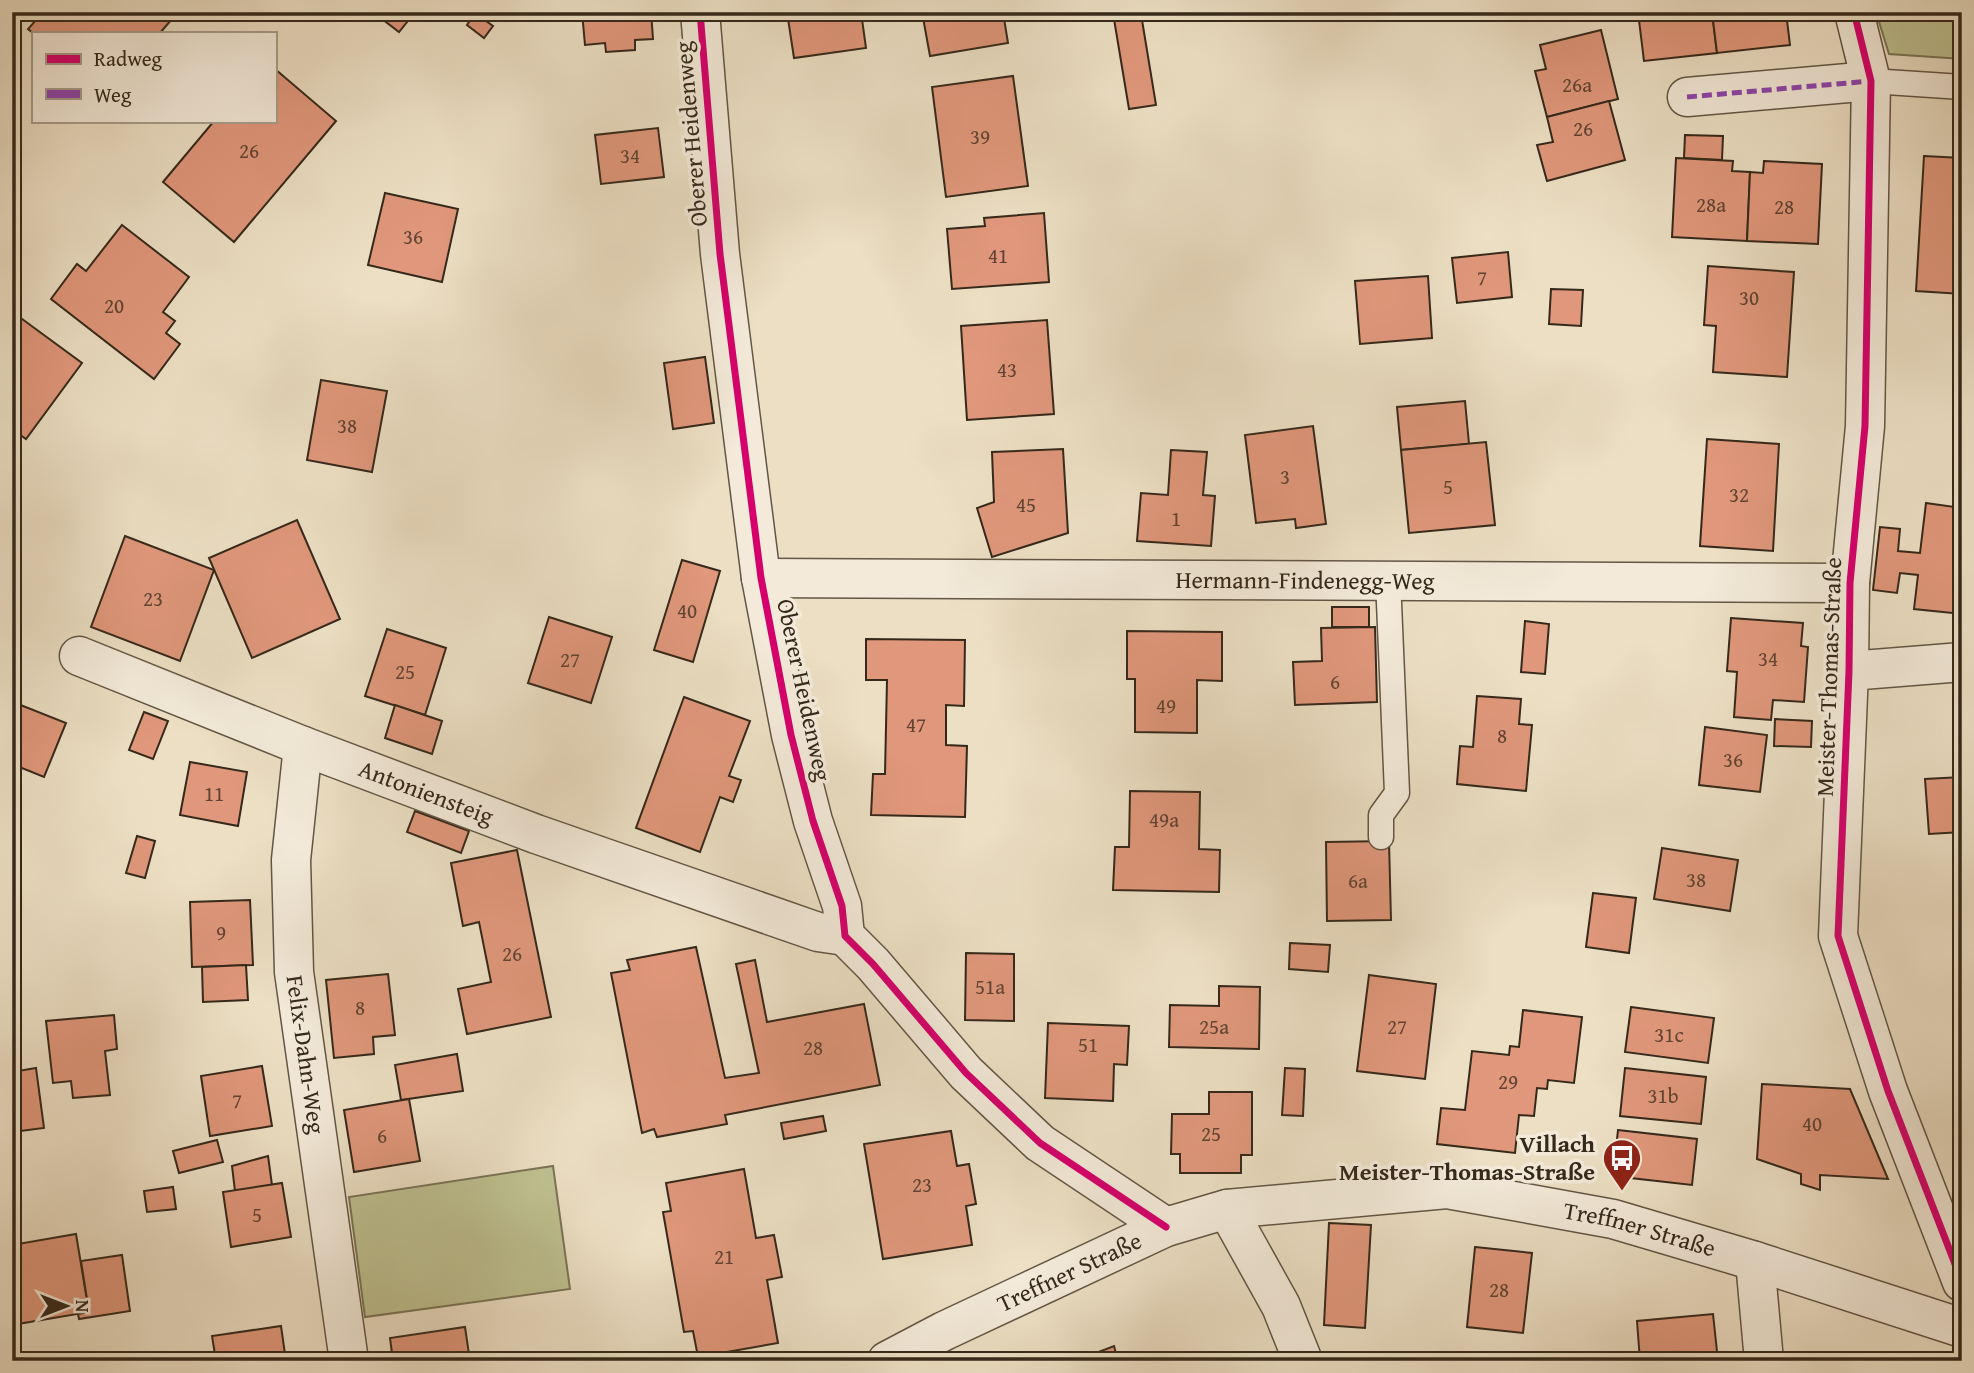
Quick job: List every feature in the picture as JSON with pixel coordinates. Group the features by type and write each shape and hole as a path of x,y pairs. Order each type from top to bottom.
{"street":[{"name":"Oberer Heidenweg","path":"700,12 720,254 761,578 790,735 813,821 842,906 845,936"},
{"name":"Meister-Thomas-Straße","path":"1854,12 1871,82 1865,426 1850,583 1838,936 1888,1091 1962,1282"},
{"path":"1686,97 1871,82"},
{"name":"Hermann-Findenegg-Weg","path":"761,578 1850,583"},
{"name":"Antoniensteig","path":"79,656 303,747 613,861 818,932 845,936"},
{"path":"1849,671 1962,662"},
{"name":"Felix-Dahn-Weg","path":"303,747 291,860 294,972 349,1361"},
{"path":"845,936 873,964 966,1073 1040,1143 1166,1227"},
{"name":"Treffner Straße","path":"887,1361 944,1331 1166,1227 1227,1209 1447,1189 1613,1219 1755,1261 1962,1328"},
{"path":"1227,1209 1280,1306 1303,1361"},
{"path":"1755,1261 1764,1361"}],"lane":[{"path":"1871,82 1962,87"},
{"path":"1381,837 1381,815 1397,793 1388,579"}],"green space":[{"path":"1876,12 1962,12 1962,59 1889,54"},
{"path":"553,1166 570,1289 365,1317 349,1197"}],"building":[{"path":"43,12 178,12 161,32 32,32 28,29"},
{"path":"373,12 415,12 399,32"},
{"path":"582,12 651,12 653,39 635,40 635,50 606,52 605,43 585,45"},
{"path":"787,12 861,12 866,48 794,58"},
{"path":"922,12 1003,12 1008,43 930,56"},
{"path":"1034,12 1065,12 1035,17"},
{"path":"1638,12 1712,12 1717,53 1644,61"},
{"path":"1712,12 1786,12 1790,45 1717,53"},
{"path":"475,13 493,26 484,38 467,25"},
{"path":"1141,14 1156,105 1129,109 1114,19"},
{"path":"1601,30 1618,99 1547,117 1535,71 1546,69 1540,45"},
{"path":"276,70 336,121 234,242 163,182 213,122 276,122"},
{"path":"1013,76 1028,186 946,197 932,87"},
{"path":"1609,101 1625,160 1547,181 1537,145 1553,142 1547,117"},
{"path":"658,128 664,177 601,184 595,135"},
{"path":"1685,135 1723,136 1722,160 1684,158"},
{"path":"1924,156 1962,158 1962,294 1916,291"},
{"path":"1676,158 1733,161 1732,171 1750,172 1747,241 1672,237"},
{"path":"1764,161 1822,164 1818,244 1747,241 1750,172 1763,173"},
{"path":"385,193 458,209 442,282 368,265"},
{"path":"1044,213 1049,282 952,289 947,229 985,226 984,218"},
{"path":"122,225 189,277 163,312 175,321 166,333 180,344 154,379 51,299 77,264 86,271"},
{"path":"1508,252 1512,297 1457,303 1452,258"},
{"path":"1708,266 1794,272 1787,377 1713,372 1716,326 1704,325"},
{"path":"1428,276 1432,338 1360,344 1355,281"},
{"path":"1551,289 1583,290 1581,326 1549,324"},
{"path":"18,316 82,363 26,439 12,429 12,324"},
{"path":"1047,320 1054,414 967,420 961,326"},
{"path":"705,357 714,423 673,429 664,363"},
{"path":"321,380 387,391 372,472 307,460"},
{"path":"1465,401 1469,444 1401,450 1397,407"},
{"path":"1313,426 1326,524 1296,528 1295,519 1256,523 1245,435"},
{"path":"1707,439 1779,444 1773,551 1700,546"},
{"path":"1486,442 1495,525 1409,533 1401,450"},
{"path":"1063,449 1068,533 992,557 977,508 994,502 992,452"},
{"path":"1171,450 1207,452 1203,495 1215,496 1211,546 1137,541 1141,493 1168,495"},
{"path":"1926,503 1962,508 1962,614 1914,609 1918,575 1900,573 1897,593 1873,590 1880,527 1900,529 1898,551 1920,553"},
{"path":"297,520 340,619 252,658 209,558"},
{"path":"125,536 214,570 180,661 91,627"},
{"path":"682,560 720,571 693,662 654,650"},
{"path":"1332,607 1369,607 1369,627 1332,627"},
{"path":"549,617 612,637 591,703 528,683"},
{"path":"1731,618 1803,623 1801,646 1808,647 1804,702 1773,700 1771,720 1734,717 1737,672 1727,671"},
{"path":"1525,621 1549,624 1545,674 1521,672"},
{"path":"1375,627 1377,702 1295,705 1293,662 1322,661 1321,628"},
{"path":"387,629 446,648 425,715 365,696"},
{"path":"1127,631 1222,632 1222,681 1197,680 1197,733 1135,732 1135,679 1127,679"},
{"path":"866,639 965,640 964,706 946,705 946,745 967,746 965,817 871,815 873,774 885,774 887,680 866,680"},
{"path":"1477,696 1521,699 1519,724 1532,725 1526,791 1457,784 1460,746 1473,747"},
{"path":"684,697 750,721 729,776 741,780 733,802 720,797 700,852 636,828"},
{"path":"18,704 66,723 44,777 12,764 12,717"},
{"path":"395,705 442,721 432,754 385,738"},
{"path":"144,712 168,721 153,759 129,750"},
{"path":"1775,719 1812,721 1811,747 1774,746"},
{"path":"1705,727 1767,735 1760,792 1699,785"},
{"path":"190,762 247,772 238,826 180,815"},
{"path":"1962,777 1962,832 1929,834 1925,779"},
{"path":"1130,791 1200,792 1199,849 1220,850 1219,892 1113,890 1115,847 1129,847"},
{"path":"415,811 469,831 461,853 407,832"},
{"path":"137,836 155,841 145,878 126,873"},
{"path":"1389,841 1391,920 1327,921 1326,842"},
{"path":"1662,848 1738,860 1730,911 1654,899"},
{"path":"517,850 551,1017 467,1034 458,989 491,982 479,922 463,926 451,863"},
{"path":"1593,893 1636,898 1629,953 1586,947"},
{"path":"250,900 253,965 192,967 190,902"},
{"path":"1290,943 1330,945 1328,972 1289,969"},
{"path":"696,947 725,1078 759,1073 736,964 755,960 767,1022 864,1004 880,1085 725,1115 727,1124 657,1137 654,1129 642,1133 611,973 630,970 627,960"},
{"path":"966,953 1014,954 1014,1021 965,1020"},
{"path":"246,965 248,1000 203,1002 202,967"},
{"path":"388,974 395,1035 373,1037 374,1054 334,1058 326,980"},
{"path":"1369,975 1436,984 1425,1079 1357,1071"},
{"path":"1219,986 1260,987 1259,1049 1169,1047 1170,1005 1219,1006"},
{"path":"1631,1007 1714,1018 1708,1063 1625,1052"},
{"path":"1523,1010 1582,1017 1574,1083 1548,1080 1547,1089 1537,1088 1534,1116 1519,1115 1515,1153 1437,1144 1441,1108 1465,1110 1472,1051 1509,1055 1510,1046 1519,1047"},
{"path":"114,1015 117,1049 105,1051 110,1095 73,1098 71,1081 53,1083 46,1021"},
{"path":"1048,1023 1129,1026 1127,1065 1114,1064 1113,1101 1045,1098"},
{"path":"457,1054 463,1091 401,1100 395,1065"},
{"path":"262,1066 272,1126 210,1136 201,1076"},
{"path":"36,1068 44,1128 12,1132 12,1072"},
{"path":"1285,1068 1305,1069 1303,1116 1282,1115"},
{"path":"1625,1068 1706,1077 1701,1124 1620,1116"},
{"path":"1762,1084 1850,1089 1888,1179 1820,1175 1820,1190 1801,1184 1801,1174 1757,1159"},
{"path":"1209,1092 1252,1092 1252,1155 1241,1155 1241,1173 1180,1173 1180,1154 1171,1154 1172,1114 1209,1114"},
{"path":"409,1099 420,1161 354,1172 344,1110"},
{"path":"823,1116 826,1131 784,1139 781,1123"},
{"path":"1618,1130 1697,1139 1692,1185 1613,1176"},
{"path":"951,1131 957,1166 969,1164 976,1204 966,1206 972,1245 883,1259 864,1144"},
{"path":"217,1140 223,1162 179,1173 173,1151"},
{"path":"268,1156 272,1185 235,1191 232,1166"},
{"path":"744,1169 756,1238 774,1235 782,1277 767,1280 778,1343 698,1357 693,1331 684,1332 663,1212 671,1211 666,1183"},
{"path":"282,1183 291,1237 231,1247 223,1192"},
{"path":"173,1187 176,1209 147,1212 144,1191"},
{"path":"1329,1223 1371,1225 1365,1328 1324,1325"},
{"path":"76,1234 89,1312 12,1325 12,1245"},
{"path":"1475,1247 1532,1253 1523,1333 1467,1327"},
{"path":"122,1255 130,1311 79,1319 78,1314 89,1312 81,1261"},
{"path":"1713,1314 1718,1361 1640,1361 1637,1321"},
{"path":"281,1326 286,1361 216,1361 212,1336"},
{"path":"465,1327 470,1361 393,1361 390,1338"},
{"path":"1114,1346 1118,1361 1075,1361"}],"marked path":[{"path":"1687,97 1871,81"}],"cycle path":[{"path":"700,12 720,254 761,578 791,735 813,821 842,906 845,936 873,964 966,1073 1040,1143 1166,1227"},
{"path":"1854,12 1871,81 1865,426 1850,583 1838,936 1888,1091 1962,1282"}],"place":[{"name":"Villach Meister-Thomas-Straße","path":"1622,1192"}]}
